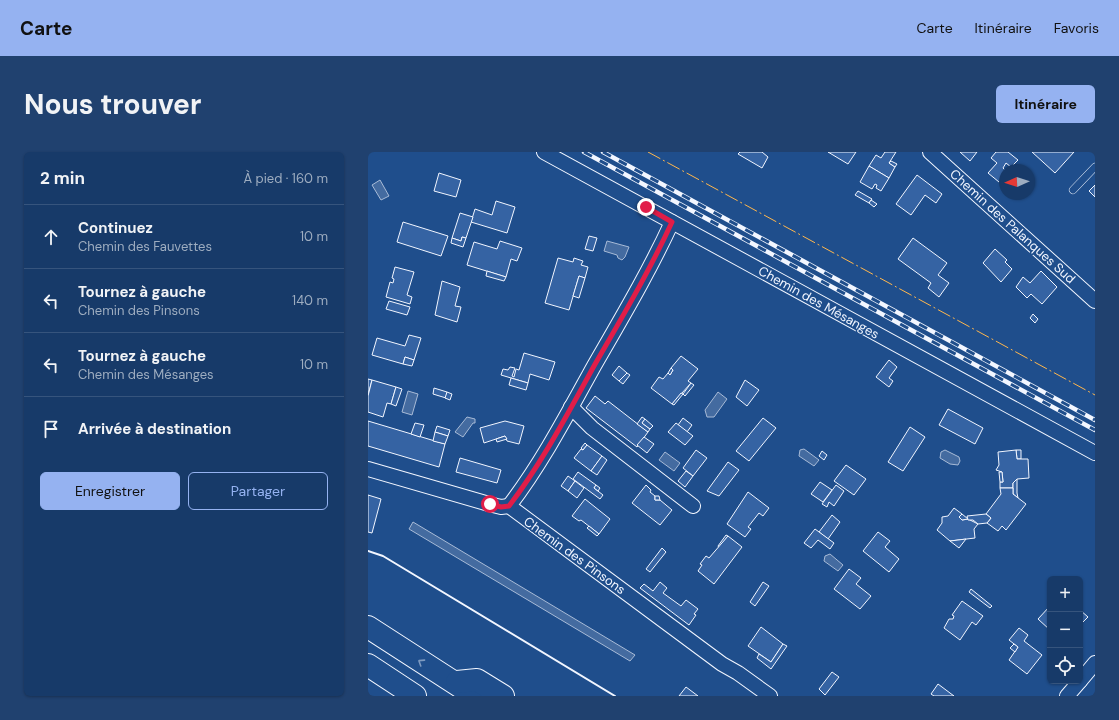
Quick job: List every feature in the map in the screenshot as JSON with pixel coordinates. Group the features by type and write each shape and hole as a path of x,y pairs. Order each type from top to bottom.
{"highway":[{"path":"368,627 475,696"},
{"path":"368,665 415,696"},
{"path":"454,683 477,680 503,696"}],"street":[{"name":"Chemin des Mésanges","path":"544,152 1095,452"},
{"name":"Chemin des Palanques Sud","path":"930,152 1095,301"},
{"path":"368,469 501,507 509,506 521,491 571,407 636,292 672,222"},
{"path":"571,407 592,428 693,506"},
{"name":"Chemin des Pinsons","path":"509,506 722,664 743,676 770,696"},
{"path":"1083,677 1095,663"},
{"path":"1067,696 1077,684"}],"lane":[{"path":"1073,190 1095,167"}],"water":[{"path":"380,180 389,196 381,200 372,185"},
{"path":"607,241 629,247 625,257 622,260 618,258 617,255 604,251"},
{"path":"408,391 418,394 412,415 402,412"},
{"path":"718,392 727,399 714,417 707,417 705,410"},
{"path":"467,417 475,419 475,423 473,423 463,437 455,432"},
{"path":"804,449 819,460 814,466 799,456 800,450"},
{"path":"945,450 959,457 960,461 958,465 950,464 940,458 941,452"},
{"path":"665,452 680,463 674,471 659,460"},
{"path":"413,522 635,655 630,661 409,529"},
{"path":"830,554 843,565 838,571 824,561 825,556"}],"building":[{"path":"740,152 762,152 768,157 762,168 738,154"},
{"path":"828,152 856,152 848,164"},
{"path":"885,152 896,152 889,163 895,167 889,178 869,166 876,155 881,158"},
{"path":"960,152 977,152 970,161"},
{"path":"996,152 1008,152 1018,160 1014,164 999,164 999,182 988,173 997,163 991,158"},
{"path":"1032,152 1074,152 1055,173"},
{"path":"891,161 897,164 895,167 889,163"},
{"path":"869,166 889,178 881,191 876,188 877,185 875,184 872,189 860,182"},
{"path":"439,173 461,180 456,197 434,191"},
{"path":"917,175 942,194 936,203 925,195 911,215 896,204"},
{"path":"1095,185 1095,197 1089,191"},
{"path":"858,191 872,199 869,203 855,195"},
{"path":"871,200 877,204 874,207 869,203"},
{"path":"496,201 515,207 507,233 471,222 475,209 492,215"},
{"path":"460,213 473,217 466,238 462,237 461,241 452,238"},
{"path":"403,222 448,236 441,256 397,242"},
{"path":"589,236 597,238 593,251 585,249"},
{"path":"462,237 466,238 463,247 451,243 452,238 461,241"},
{"path":"913,238 947,263 938,275 949,283 939,297 928,288 931,283 898,259"},
{"path":"500,241 522,248 517,261 511,259 506,277 467,265 474,242 497,249"},
{"path":"995,249 1007,260 1005,262 1012,269 1001,282 983,263"},
{"path":"558,258 573,262 574,258 583,261 581,265 588,267 585,278 579,276 569,310 545,303"},
{"path":"395,267 414,272 407,295 412,297 410,304 386,297 390,282 393,283 394,279 392,278"},
{"path":"487,271 506,277 504,281 486,276"},
{"path":"1041,271 1057,287 1042,304 1031,294 1027,298 1016,287 1023,277 1030,283"},
{"path":"579,276 585,278 579,298 573,296"},
{"path":"442,281 460,287 455,306 461,307 457,322 435,315"},
{"path":"389,301 410,307 407,315 386,309"},
{"path":"1033,314 1038,319 1035,323 1030,318"},
{"path":"409,335 421,338 414,360 405,357 403,364 372,355 377,338 405,346"},
{"path":"524,353 555,362 549,380 530,374 528,383 501,375 503,369 508,370 510,367 515,368 512,376 514,377 516,369 519,370"},
{"path":"681,356 698,369 688,381 691,383 672,404 651,388 659,377 663,379 668,373 670,375 673,370 671,368"},
{"path":"405,357 414,360 412,366 403,364"},
{"path":"889,360 897,367 889,378 893,381 889,387 876,377"},
{"path":"619,366 627,373 619,381 612,375"},
{"path":"671,368 673,370 670,375 668,373"},
{"path":"627,373 630,375 623,384 619,381"},
{"path":"511,378 528,383 526,390 509,385"},
{"path":"368,379 372,380 368,395"},
{"path":"372,380 396,387 391,404 387,403 383,417 368,412 368,396"},
{"path":"745,380 759,390 747,406 736,397"},
{"path":"691,383 694,385 685,396 683,394"},
{"path":"396,387 402,389 396,406 391,404"},
{"path":"434,388 447,392 446,398 433,394"},
{"path":"447,392 452,394 450,400 445,398"},
{"path":"681,393 683,394 674,405 672,404"},
{"path":"595,396 605,404 608,401 648,432 637,447 586,408"},
{"path":"948,409 983,428 975,444 939,425"},
{"path":"642,417 645,419 642,423 650,429 648,432 637,424"},
{"path":"683,418 692,425 687,432 678,425"},
{"path":"763,418 776,428 749,461 736,451"},
{"path":"645,419 653,426 650,429 642,423"},
{"path":"368,421 445,444 439,467 368,446"},
{"path":"505,421 524,426 519,444 507,441 505,436 484,443 480,428"},
{"path":"415,423 424,425 420,437 411,434"},
{"path":"676,423 693,436 685,445 668,432"},
{"path":"437,426 450,430 448,436 435,432"},
{"path":"910,427 925,437 903,471 888,462"},
{"path":"435,432 448,436 445,444 433,441"},
{"path":"505,436 507,439 497,442 496,439"},
{"path":"644,437 654,444 647,453 637,445"},
{"path":"585,443 587,445 583,450 581,448"},
{"path":"587,445 602,456 591,471 574,458 581,449 583,450"},
{"path":"696,450 707,458 693,476 683,468"},
{"path":"1016,450 1021,450 1021,459 1017,459"},
{"path":"1016,450 1017,459 1028,459 1029,478 1017,479 1013,483 1013,488 1000,488 1000,482 1003,482 1002,472 996,470 999,465 998,452"},
{"path":"822,451 827,455 824,460 819,456"},
{"path":"602,456 607,460 597,475 591,471"},
{"path":"460,458 501,470 497,483 456,472"},
{"path":"728,462 739,470 719,496 707,491"},
{"path":"846,465 866,479 854,495 834,481"},
{"path":"686,471 693,476 685,487 678,481"},
{"path":"578,472 596,485 594,488 603,495 600,499 573,479"},
{"path":"999,472 1002,472 1003,482 1000,482"},
{"path":"568,476 575,481 568,491 561,486"},
{"path":"1017,479 1018,498 1013,494 1013,483"},
{"path":"575,481 584,488 577,498 568,491"},
{"path":"820,482 832,490 823,502 811,494"},
{"path":"596,485 600,488 598,491 594,488"},
{"path":"646,485 651,490 650,492 655,496 655,500 660,500 672,510 660,525 632,503"},
{"path":"836,485 844,491 834,506 829,502 827,507 822,504"},
{"path":"1000,488 1013,488 1013,494 1026,504 1006,530 1002,526 998,531 987,523 991,518 986,514 1001,494"},
{"path":"748,492 769,508 763,516 759,513 748,527 751,529 745,537 727,524"},
{"path":"368,495 381,499 372,533 368,532"},
{"path":"655,496 659,496 660,500 655,500"},
{"path":"585,499 610,519 599,534 581,520 579,521 572,516"},
{"path":"954,508 962,514 959,517 962,520 968,519 978,524 974,529 975,538 950,541 937,530 942,523 942,517 948,516"},
{"path":"962,514 968,519 962,520 959,517"},
{"path":"986,514 991,518 987,523 978,524 973,520 968,520 967,516"},
{"path":"832,515 840,522 828,539 819,532"},
{"path":"589,526 599,534 597,536 587,528"},
{"path":"815,529 834,543 830,549 818,540 811,548 804,543"},
{"path":"878,532 890,541 885,547 899,559 889,572 863,551"},
{"path":"726,535 728,536 719,548 718,546"},
{"path":"728,536 742,547 714,584 698,571 702,565 700,564 706,556 709,558"},
{"path":"966,539 959,548 950,541"},
{"path":"662,548 666,552 650,572 646,569"},
{"path":"849,569 861,578 856,584 871,596 860,609 834,589"},
{"path":"660,582 667,588 663,593 681,606 686,600 698,609 689,625 640,588 644,584 653,591"},
{"path":"763,582 769,586 755,606 750,602"},
{"path":"971,589 992,606 990,608 969,592"},
{"path":"962,601 983,616 976,625 972,622 960,640 944,628 949,619 953,619 954,616 952,615"},
{"path":"1047,609 1047,627 1038,619"},
{"path":"1083,613 1088,617 1083,622"},
{"path":"761,627 783,644 771,662 748,646"},
{"path":"1019,628 1028,635 1024,641 1042,655 1027,674 1009,660 1018,647 1009,640"},
{"path":"783,644 787,646 771,669 757,658 759,654 771,662"},
{"path":"1014,644 1018,647 1015,652 1010,648"},
{"path":"832,672 839,677 825,695 819,689"},
{"path":"938,684 954,696 934,696 931,694"},
{"path":"686,687 698,696 679,696"}],"railway":[{"path":"584,152 1095,430"},
{"path":"603,152 1095,420"}],"wall":[{"path":"368,551 383,556 615,696"}],"power":[{"path":"648,152 1095,395"}],"route":[{"path":"490,504 501,507 509,506 521,491 571,407 636,292 672,222 646,207"}]}
